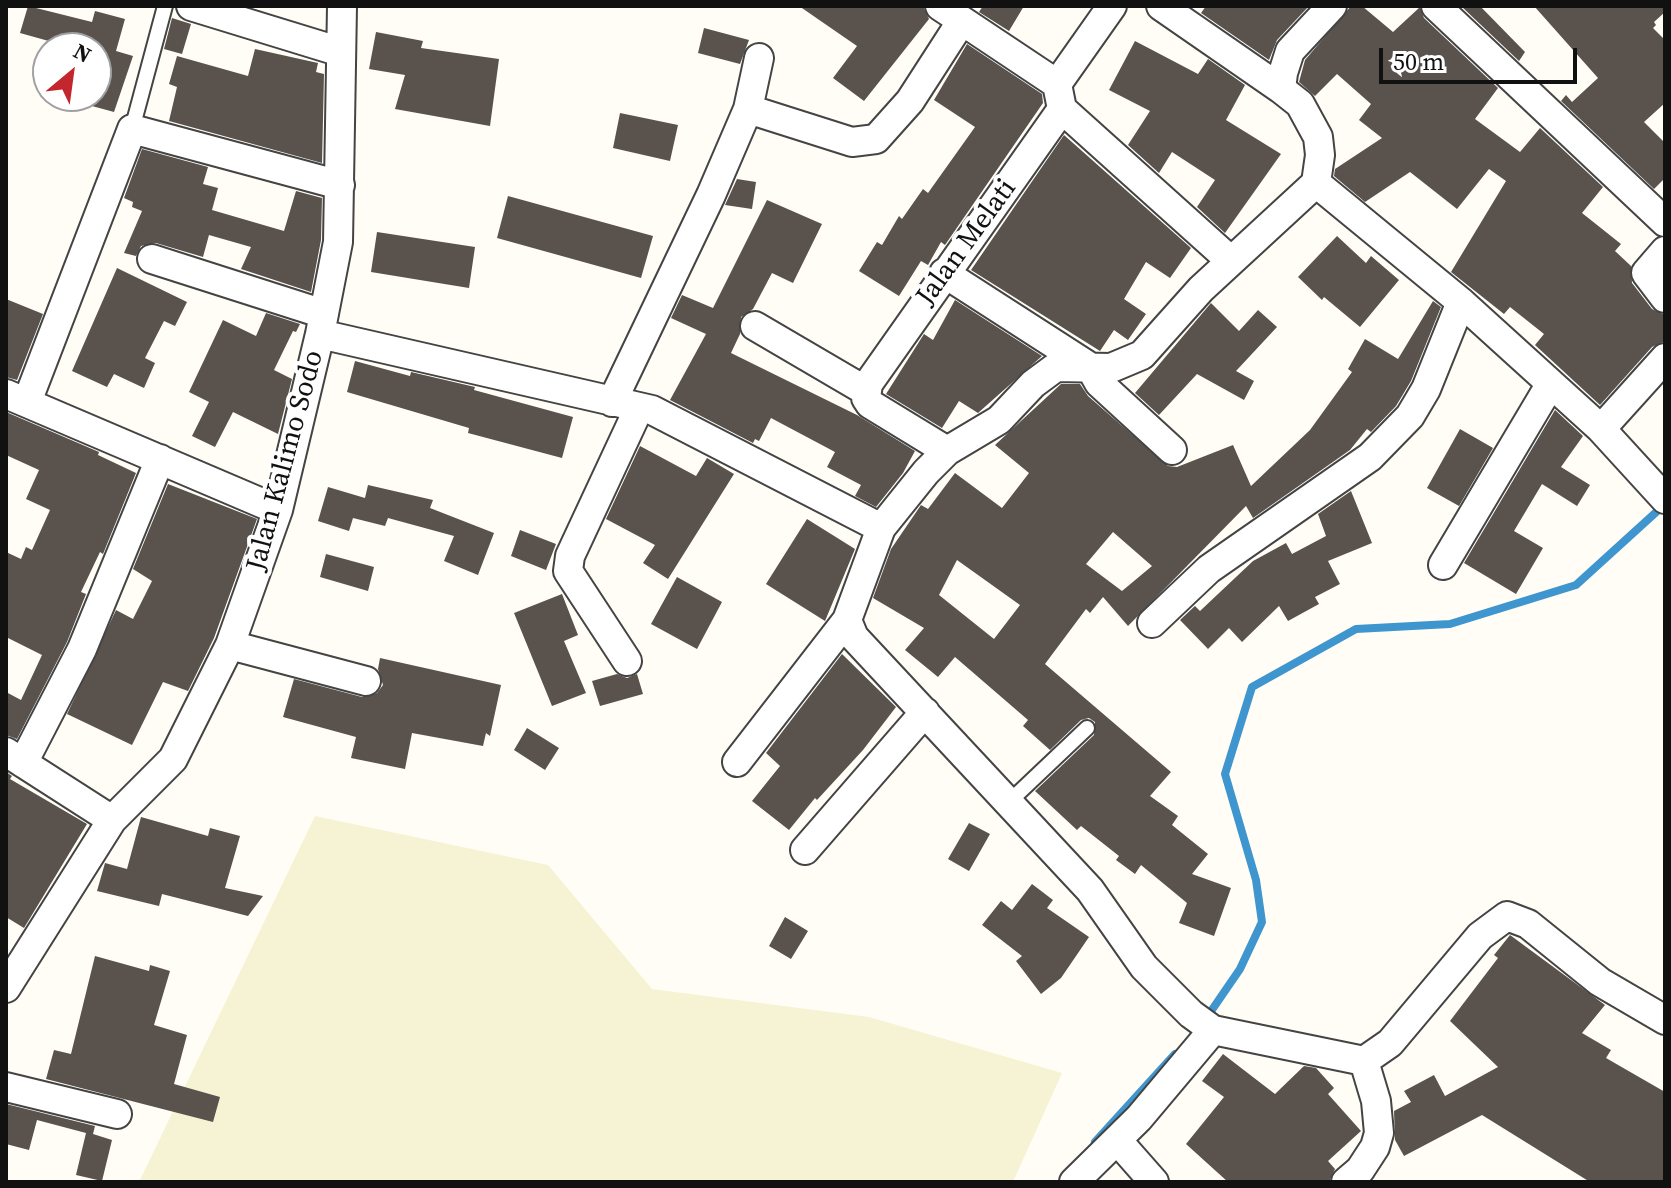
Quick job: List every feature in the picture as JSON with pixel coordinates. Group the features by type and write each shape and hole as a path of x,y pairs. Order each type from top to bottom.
{"street":[{"path":"191,6 341,52"},
{"name":"Jalan Kalimo Sodo","path":"6,988 15,951 112,820 173,759 230,645 278,510 338,242 342,6"},
{"name":"Jalan Melati","path":"866,391 1060,97 1112,6"},
{"path":"1281,89 1290,51 1332,6"},
{"path":"1436,6 1665,222"},
{"path":"737,762 847,620 881,528 947,451 999,420 1033,384 1056,367 1111,368 1142,355 1231,261 1316,183 1320,155 1318,137 1300,104 1179,11"},
{"path":"748,109 852,142 876,139 910,101 950,14 1060,97 1231,261"},
{"path":"627,661 568,571 570,556 645,410 711,195 748,109 759,58"},
{"path":"278,510 16,398 132,129 340,185"},
{"path":"1316,183 1461,302 1601,429 1663,497"},
{"path":"1665,251 1646,272 1665,298"},
{"path":"152,259 322,324 645,410 881,528"},
{"path":"944,273 1090,367 1099,383 1172,450"},
{"path":"1152,623 1209,569 1370,457 1410,416 1426,389 1461,302"},
{"path":"755,326 866,391 870,404 947,451"},
{"path":"1601,429 1665,358"},
{"path":"1443,565 1550,385"},
{"path":"112,820 15,758 82,649 160,459"},
{"path":"847,620 854,637 1090,890 1144,967 1203,1023 1364,1061 1390,1043 1480,936 1507,916 1528,924 1600,982 1665,1020"},
{"path":"230,645 366,681"},
{"path":"805,850 925,712"},
{"path":"1074,1182 1117,1140 1203,1023"},
{"path":"1346,1182 1367,1159 1379,1133 1376,1101 1364,1061"},
{"path":"6,1087 117,1114"},
{"path":"1117,1140 1154,1182"}],"lane":[{"path":"132,129 165,6"},
{"path":"1010,801 1087,728"}],"shaded area":[{"path":"315,816 548,865 652,989 869,1017 1062,1073 1013,1182 139,1182"}],"building":[{"path":"28,6 92,22 95,11 125,19 116,51 133,56 114,112 112,32 32,32 32,36 20,33"},
{"path":"799,6 923,6 929,19 864,101 833,78 857,46"},
{"path":"983,6 1024,6 1009,31 979,12"},
{"path":"1206,6 1309,6 1277,40 1269,60 1201,13"},
{"path":"1351,6 1362,6 1393,32 1420,7 1424,18 1498,88 1475,119 1520,152 1540,128 1603,187 1582,213 1621,244 1615,251 1631,266 1632,283 1652,309 1665,315 1665,341 1652,347 1600,405 1535,345 1544,334 1510,307 1504,314 1451,272 1506,181 1489,169 1457,209 1410,172 1365,202 1334,176 1335,169 1382,138 1359,120 1371,104 1337,74 1315,96 1299,82 1305,60"},
{"path":"1461,6 1480,6 1525,52 1519,61"},
{"path":"1534,6 1665,6 1665,12 1654,22 1656,25 1653,28 1665,40 1665,103 1644,122 1665,143 1665,178 1654,189 1561,101 1566,95 1572,102 1598,78"},
{"path":"172,18 191,24 182,54 164,49"},
{"path":"704,28 749,40 740,64 698,53"},
{"path":"376,32 423,41 421,48 499,59 490,126 395,109 405,75 369,69"},
{"path":"1135,41 1198,74 1208,59 1245,85 1226,120 1281,154 1225,233 1197,207 1215,180 1172,152 1159,173 1128,145 1150,111 1109,90"},
{"path":"967,44 1042,94 1043,103 945,245 941,242 928,265 921,261 899,296 859,271 877,242 882,245 899,216 902,219 923,189 928,193 975,127 934,100"},
{"path":"255,49 318,63 316,72 324,74 322,163 169,121 177,87 169,84 177,56 248,76"},
{"path":"620,113 678,125 670,161 613,148"},
{"path":"1064,135 1191,248 1170,278 1146,262 1124,299 1146,314 1128,340 1114,330 1100,351 971,270"},
{"path":"142,149 208,167 203,184 218,188 212,210 284,231 296,191 322,198 321,240 311,292 241,269 251,247 209,235 203,257 156,243 141,246 136,256 124,253 142,211 132,207 133,202 124,198"},
{"path":"737,179 756,182 752,209 725,205"},
{"path":"508,196 653,236 641,278 497,238"},
{"path":"767,200 822,224 793,283 772,273 753,309 741,317 740,334 731,353 857,415 915,451 903,473 876,507 855,496 861,485 827,467 835,452 771,418 759,441 755,439 753,443 670,400 706,334 671,318 682,295 713,308"},
{"path":"377,232 475,247 469,288 371,272"},
{"path":"1337,236 1366,263 1371,256 1399,280 1360,327 1324,297 1322,300 1298,277"},
{"path":"117,268 187,302 175,326 164,321 145,358 155,363 144,388 114,374 107,387 72,371"},
{"path":"6,299 43,314 17,380 6,377"},
{"path":"955,300 1042,356 978,413 959,401 942,428 886,394 924,334 933,340"},
{"path":"1433,301 1441,307 1411,381 1396,406 1371,432 1367,429 1350,450 1253,518 1246,506 1128,626 1103,597 1090,613 1086,609 1045,664 1171,772 1150,796 1178,816 1172,825 1208,854 1192,874 1231,888 1214,936 1179,923 1187,903 1141,865 1135,874 1116,860 1119,856 1081,826 1077,830 1035,791 1094,735 1095,722 1089,718 1081,720 1050,750 1023,726 1028,720 955,657 938,677 905,650 924,628 873,598 891,549 921,505 928,509 955,473 1002,508 1029,473 995,445 1061,384 1080,384 1088,396 1168,466 1177,467 1233,445 1251,486 1310,430 1352,372 1348,369 1365,339 1398,359","holes":["1113,532 1152,566 1122,591 1086,564","957,560 1020,605 994,639 939,595"]},
{"path":"1211,303 1239,331 1258,310 1277,327 1236,371 1254,381 1244,400 1197,374 1159,415 1135,393"},
{"path":"266,313 300,324 296,332 293,331 274,370 292,379 278,434 233,412 215,447 192,436 209,402 189,392 223,320 256,336"},
{"path":"355,361 410,376 411,372 475,387 474,390 573,417 562,458 468,433 469,428 347,392"},
{"path":"1555,410 1583,436 1561,467 1590,485 1577,506 1542,484 1514,531 1543,548 1516,594 1464,563"},
{"path":"6,412 99,452 98,455 136,473 103,554 100,552 81,592 86,594 67,642 17,739 6,735 6,692 21,700 42,655 6,637 6,552 21,559 26,547 32,550 50,510 26,499 39,470 6,455"},
{"path":"1460,429 1493,448 1459,506 1427,488"},
{"path":"640,446 696,476 707,458 734,474 668,579 643,563 655,545 606,519"},
{"path":"168,484 257,519 214,638 188,691 163,682 132,745 67,714 116,610 133,619 152,581 133,569"},
{"path":"368,485 433,500 430,508 494,533 478,575 444,561 454,536 388,518 385,526 353,518 349,531 318,521 328,487 365,498"},
{"path":"1351,491 1372,543 1328,561 1340,584 1315,597 1319,604 1288,621 1279,606 1242,642 1229,628 1208,649 1180,620 1195,606 1200,611 1253,561 1286,543 1292,554 1326,536 1318,514"},
{"path":"807,519 855,549 825,621 766,584"},
{"path":"520,530 556,544 546,570 511,556"},
{"path":"326,554 374,567 368,591 320,577"},
{"path":"677,577 722,602 697,649 651,624"},
{"path":"562,594 578,635 564,641 586,693 552,706 514,613"},
{"path":"842,654 896,707 863,750 817,800 815,798 789,830 752,801 780,766 766,753"},
{"path":"380,658 501,685 490,736 486,733 483,746 412,733 405,769 351,758 356,737 283,717 294,679 362,697 377,693 383,685 378,669"},
{"path":"617,674 627,678 637,674 643,694 600,706 592,681"},
{"path":"527,728 559,748 545,770 514,750"},
{"path":"6,772 12,776 10,779 87,824 24,928 6,917"},
{"path":"141,817 208,836 210,828 240,836 225,888 263,896 248,916 162,894 159,906 97,891 105,863 127,869"},
{"path":"969,823 990,834 969,871 948,859"},
{"path":"1032,884 1053,900 1047,908 1089,937 1061,978 1041,994 1016,961 1022,956 982,925 1001,901 1012,910"},
{"path":"785,917 808,931 791,959 769,946"},
{"path":"1510,935 1605,1005 1582,1033 1611,1050 1606,1058 1665,1092 1665,1182 1590,1182 1482,1115 1404,1156 1395,1140 1394,1111 1411,1102 1404,1091 1434,1075 1445,1096 1498,1067 1450,1021 1498,958 1494,955"},
{"path":"95,956 149,971 150,965 170,971 154,1025 187,1035 174,1084 220,1097 213,1122 46,1079 54,1050 71,1054"},
{"path":"1223,1054 1275,1094 1304,1066 1316,1068 1334,1088 1328,1094 1361,1131 1328,1161 1335,1169 1329,1182 1228,1182 1186,1144 1224,1097 1202,1081"},
{"path":"6,1104 95,1126 93,1134 112,1140 102,1181 76,1175 86,1133 37,1120 29,1150 6,1144"}],"waterway":[{"path":"1205,1020 1240,969 1262,922 1256,880 1225,774 1252,687 1356,629 1450,624 1576,585 1664,505"},
{"path":"1095,1142 1175,1054"}]}
